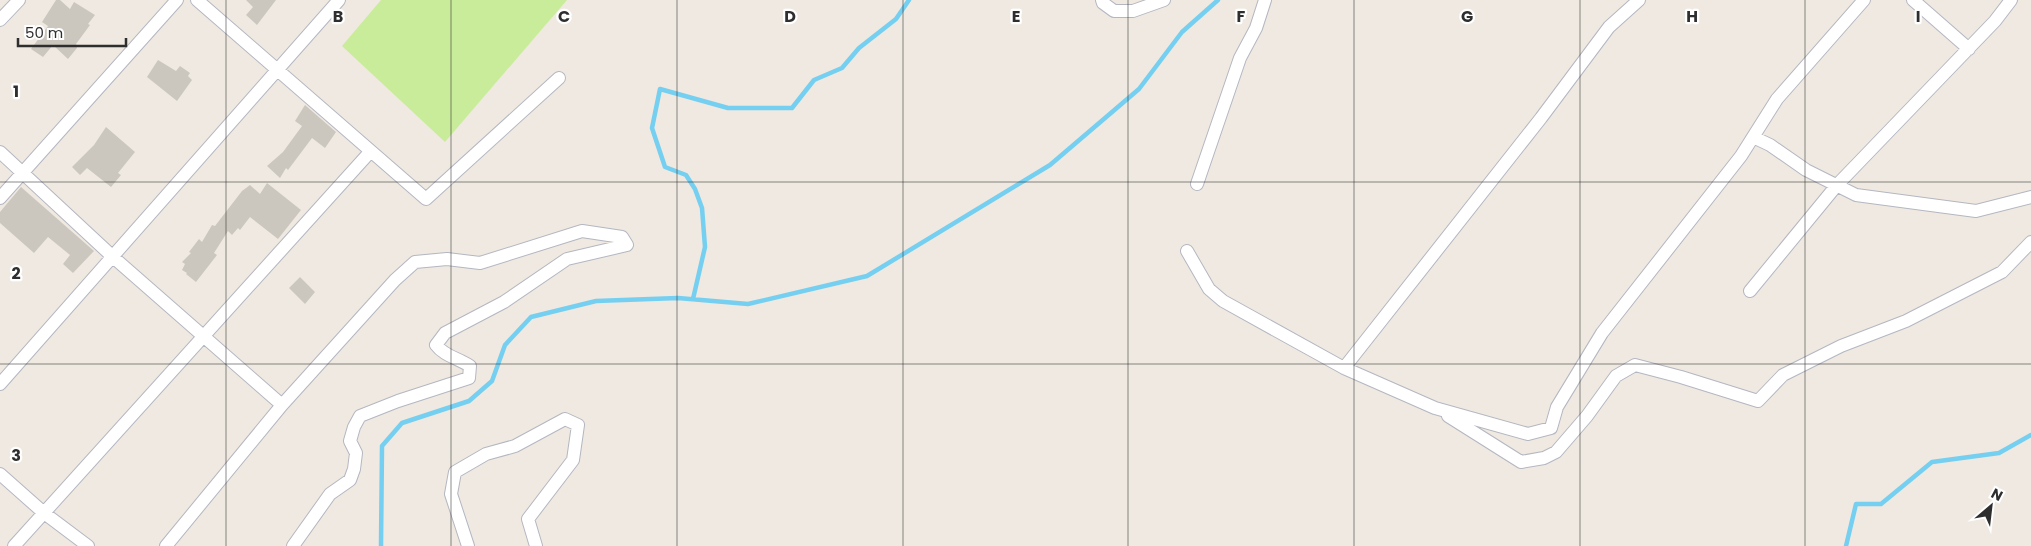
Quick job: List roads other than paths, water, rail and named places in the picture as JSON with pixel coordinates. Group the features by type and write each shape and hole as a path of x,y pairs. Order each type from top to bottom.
{"street":[{"path":"0,20 19,0"},
{"path":"0,198 176,0"},
{"path":"197,0 426,199 559,78"},
{"path":"0,384 339,0"},
{"path":"1102,0 1103,3 1114,11 1133,12 1164,0"},
{"path":"1197,184 1240,58 1256,28 1265,0"},
{"path":"1344,368 1540,118 1608,27 1639,0"},
{"path":"1187,251 1209,289 1223,300 1344,368 1435,408 1528,434 1551,428 1557,407 1602,333 1679,237 1740,156 1778,99 1864,0"},
{"path":"1913,0 1969,49"},
{"path":"1750,291 1837,185 1969,49 1995,21 2011,0"},
{"path":"1753,136 1770,145 1806,170 1856,195 1976,211 2031,196"},
{"path":"0,152 113,257 282,405"},
{"path":"14,546 370,152"},
{"path":"166,546 282,405 395,280 415,262 447,260 480,263 582,231 622,237 627,245 566,259 504,302 445,333 436,345 442,353 459,359 470,366 469,378 398,401 360,416 350,441 356,453 354,469 350,480 330,494 293,546"},
{"path":"1435,408 1521,462 1544,458 1556,452 1587,416 1616,376 1635,365 1758,400 1783,375 1841,346 1914,317 2002,272 2031,242"},
{"path":"468,546 451,494 455,472 486,454 515,446 565,419 578,425 573,460 528,519 536,546"},
{"path":"0,474 44,513 88,546"}],"waterway":[{"path":"693,299 705,247 702,208 695,189 686,175 665,167 652,128 660,89 728,108 792,108 814,80 842,68 859,48 896,19 909,0"},
{"path":"381,546 382,446 402,423 469,401 492,381 505,345 531,317 596,301 678,298 748,304 867,276 1050,165 1139,89 1182,32 1218,0"},
{"path":"1846,546 1856,504 1881,504 1932,462 1999,453 2031,435"}]}
